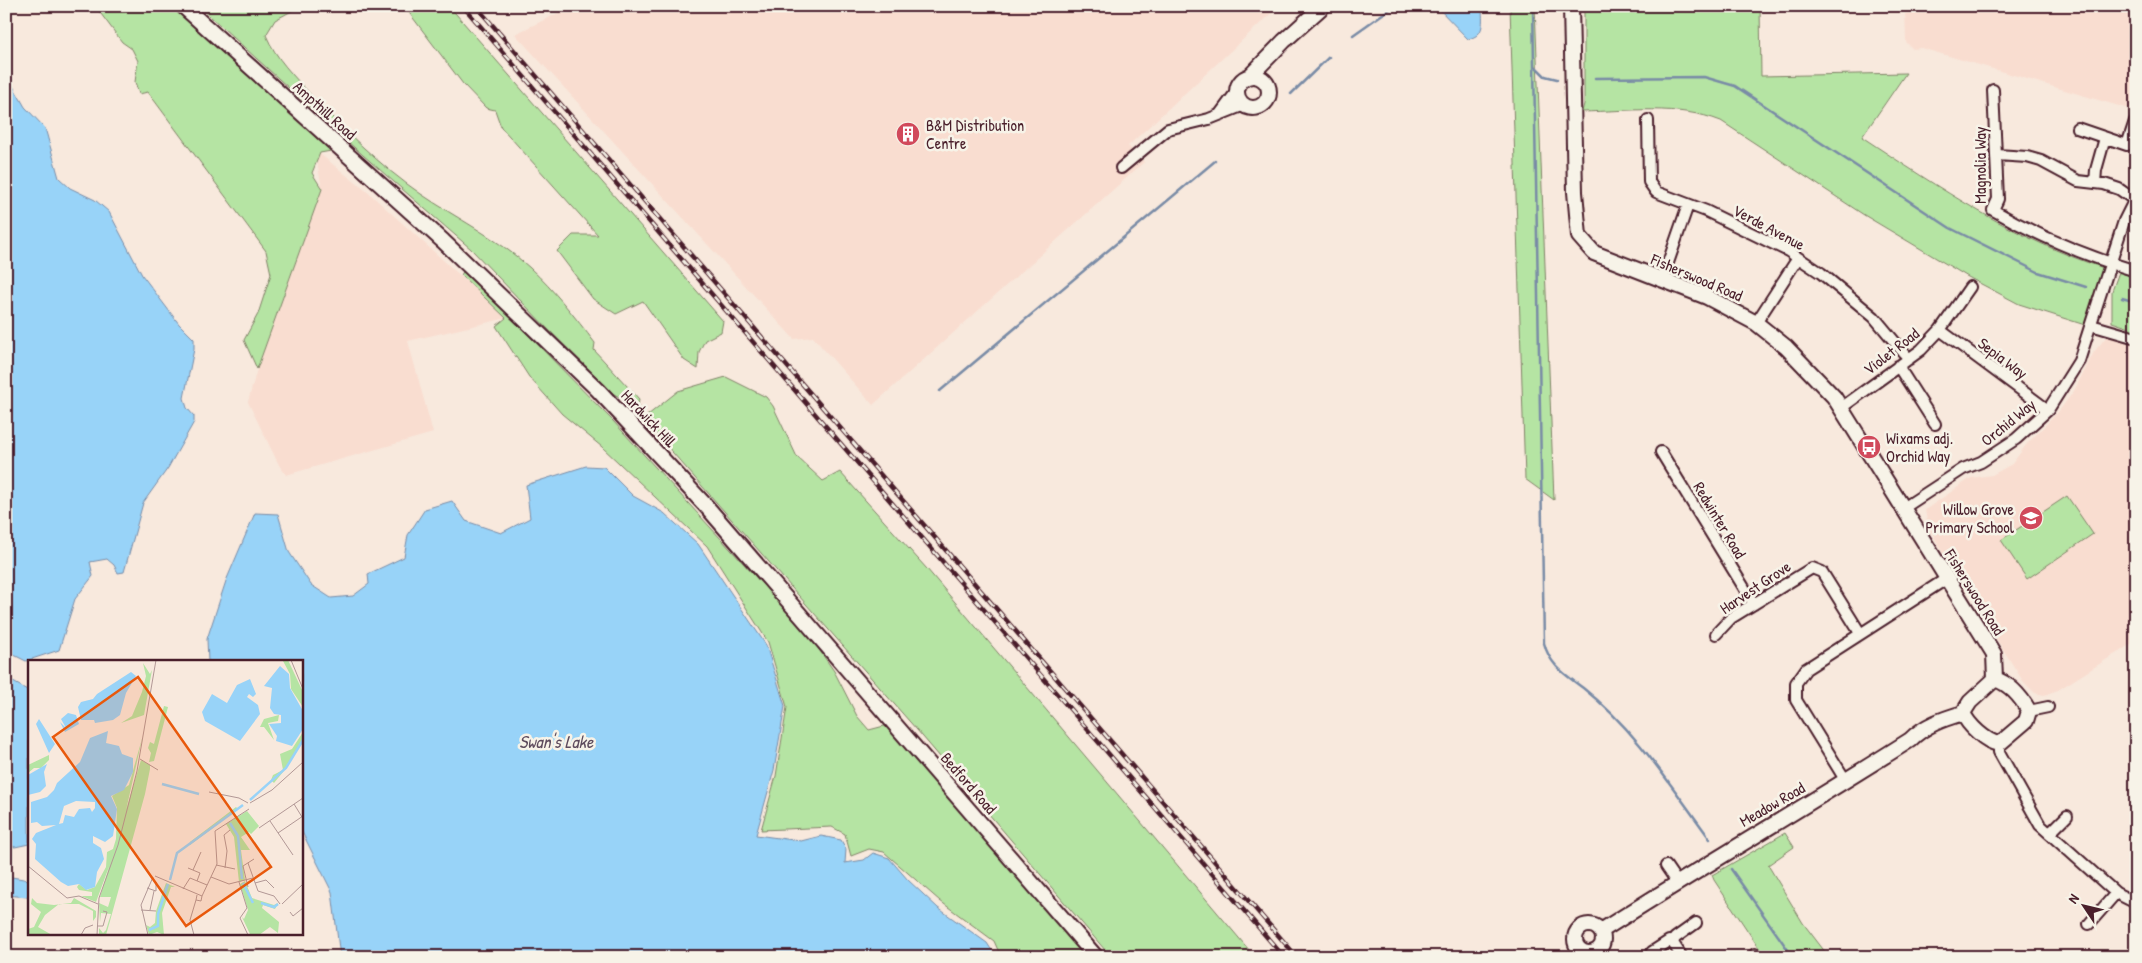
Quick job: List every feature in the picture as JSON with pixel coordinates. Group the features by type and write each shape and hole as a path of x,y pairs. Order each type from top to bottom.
{"street":[{"name":"Ampthill Road","path":"183,6 443,241"},
{"path":"1219,115 1237,91 1241,81 1250,76 1274,54 1284,41 1323,6"},
{"name":"Fisherswood Road","path":"1571,6 1574,192 1579,236 1594,253 1706,297 1756,323 1786,346 1834,397 1841,408 1902,510 1994,654 1996,679"},
{"path":"1122,168 1168,129 1219,115 1244,105 1254,108 1263,104 1269,95 1268,84 1274,54"},
{"path":"1250,76 1255,76 1268,84"},
{"name":"Magnolia Way","path":"1993,90 1998,199 1993,210 2048,238 2111,264"},
{"path":"1237,91 1244,105"},
{"name":"Verde Avenue","path":"1648,120 1649,182 1652,188 1663,196 1776,244 1798,258 1842,289 1874,316 1909,359"},
{"path":"2077,128 2127,145 2135,121"},
{"path":"2095,183 2096,170 2105,138"},
{"path":"1997,154 2027,157 2041,161 2078,181 2119,189 2135,201"},
{"name":"Orchid Way","path":"1902,510 1963,469 1981,462 2016,440 2048,410 2080,361 2124,221 2135,201"},
{"path":"1662,280 1688,205"},
{"name":"Hardwick Hill","path":"443,241 527,320 623,417 707,507 816,632"},
{"path":"1756,323 1798,258"},
{"path":"2111,264 2136,271"},
{"name":"Violet Road","path":"1841,408 1909,359 1940,330 1970,287"},
{"path":"2091,325 2136,338"},
{"name":"Sepia Way","path":"1940,330 2048,410"},
{"path":"1898,366 1935,424"},
{"name":"Redwinter Road","path":"1661,452 1754,604"},
{"name":"Harvest Grove","path":"1716,634 1731,618 1812,568 1822,572 1859,634"},
{"path":"1843,776 1798,706 1795,691 1800,676 1806,669 1946,578"},
{"name":"Bedford Road","path":"816,632 1096,957"},
{"path":"1996,679 2006,682 2024,702 2029,711 2026,721 1999,744 1992,743 1966,720 1963,713 1970,702 1996,679"},
{"path":"2029,711 2048,707"},
{"name":"Meadow Road","path":"1601,931 1843,776 1910,740 1919,731 1940,720 1963,713"},
{"path":"1999,744 1999,752 2040,824 2116,893 2136,903"},
{"path":"2050,833 2067,816"},
{"path":"1666,866 1677,882"},
{"path":"2089,924 2116,893"},
{"path":"1673,943 1674,938 1696,923"},
{"path":"1593,925 1601,931 1603,940 1598,954 1581,951 1576,944 1575,936 1579,928 1593,925"},
{"path":"1652,952 1669,941 1673,943 1682,957"}],"shaded area":[{"path":"573,6 1279,6 1128,146 1144,162 873,405 813,337 794,339 515,34"},
{"path":"1905,6 2136,6 2136,111 1921,48 1913,49 1906,42"},
{"path":"315,150 370,194 507,318 408,341 433,433 286,475 279,465 248,402 257,369 322,189"},
{"name":"Willow Grove Primary School","path":"2107,336 2136,345 2136,641 2058,690 2044,695 2035,693 2023,681 1992,632 2000,628 1997,620 1987,625 1986,617 1974,596 1962,587 1928,526 1925,510 1971,478 1992,475 2012,464 2026,445 2059,411 2074,391 2094,352"}],"green space":[{"path":"95,6 172,6 331,151 320,153 312,173 322,189 257,369 244,340 258,314 271,274 266,251 148,92 139,94 135,82 138,61 132,49 122,42"},
{"path":"199,6 301,6 275,20 266,35 286,67 336,121 391,172 421,194 518,257 539,276 595,343 594,350 639,399 638,408 614,394 471,249 348,142"},
{"path":"404,6 449,6 723,321 721,332 705,340 699,352 698,369 684,360 643,301 616,314 593,299 557,251 573,235 598,235 501,127 495,110 486,108 463,84"},
{"path":"1510,6 1535,6 1554,500 1525,479"},
{"path":"1584,6 1760,6 1761,76 1906,73 1862,137 1949,193 2009,228 2040,243 2104,268 2085,325 2019,304 1968,277 1864,215 1721,121 1688,112 1670,110 1582,112 1584,104"},
{"path":"464,270 613,421 808,634 834,671 857,716 869,730 888,725 1089,957 1001,957 994,941 940,901 884,852 869,849 851,856 845,834 832,827 761,830 776,776 787,707 768,642 707,546 602,447 562,414 529,377 496,326 506,318 461,275"},
{"path":"2119,272 2136,278 2136,330 2112,322 2112,291"},
{"path":"726,377 766,397 773,406 797,457 823,481 840,472 927,569 1255,957 1111,957 917,730 643,419 678,391"},
{"path":"2067,496 2093,534 2027,579 2001,540"},
{"path":"1785,833 1794,847 1768,865 1803,923 1829,957 1765,957 1712,875"}],"water":[{"path":"1436,6 1482,6 1482,27 1480,31 1474,37 1468,39"},
{"path":"6,74 25,107 45,128 59,178 70,188 95,200 109,212 142,275 179,324 194,339 194,349 184,398 187,408 194,416 194,422 168,468 143,503 124,572 118,573 114,565 107,559 90,562 93,576 75,599 59,650 26,661 6,651"},
{"name":"Swan's Lake","path":"586,466 604,467 633,496 664,513 698,544 766,645 785,706 774,770 756,835 801,841 821,836 841,840 846,849 845,863 864,860 873,853 889,858 908,880 938,908 987,943 996,957 340,957 332,892 302,832 302,660 208,660 207,639 226,581 255,513 278,514 289,552 311,585 331,598 353,596 369,584 368,574 404,557 408,535 425,509 452,501 466,521 501,533 530,518 526,485"},
{"path":"6,678 28,690 28,844 15,847 6,845"},
{"path":"6,876 28,880 27,897 6,895"}],"waterway":[{"path":"1353,35 1394,6"},
{"path":"1533,6 1544,643 1554,664 1602,704 1636,740 1710,839"},
{"path":"1291,94 1329,57"},
{"path":"1535,66 1545,76 1557,79"},
{"path":"1595,78 1704,77 1735,86 1950,228 2038,272 2086,287"},
{"path":"940,391 1215,161"},
{"path":"2122,298 2136,302"},
{"path":"1731,869 1793,957"}],"railway":[{"path":"463,6 1284,957"},
{"path":"476,6 1297,957"}],"place":[{"name":"B&M Distribution Centre","path":"908,134"},
{"name":"Wixams adj. Orchid Way","path":"1869,447"},
{"name":"Willow Grove Primary School","path":"2031,518"}]}
